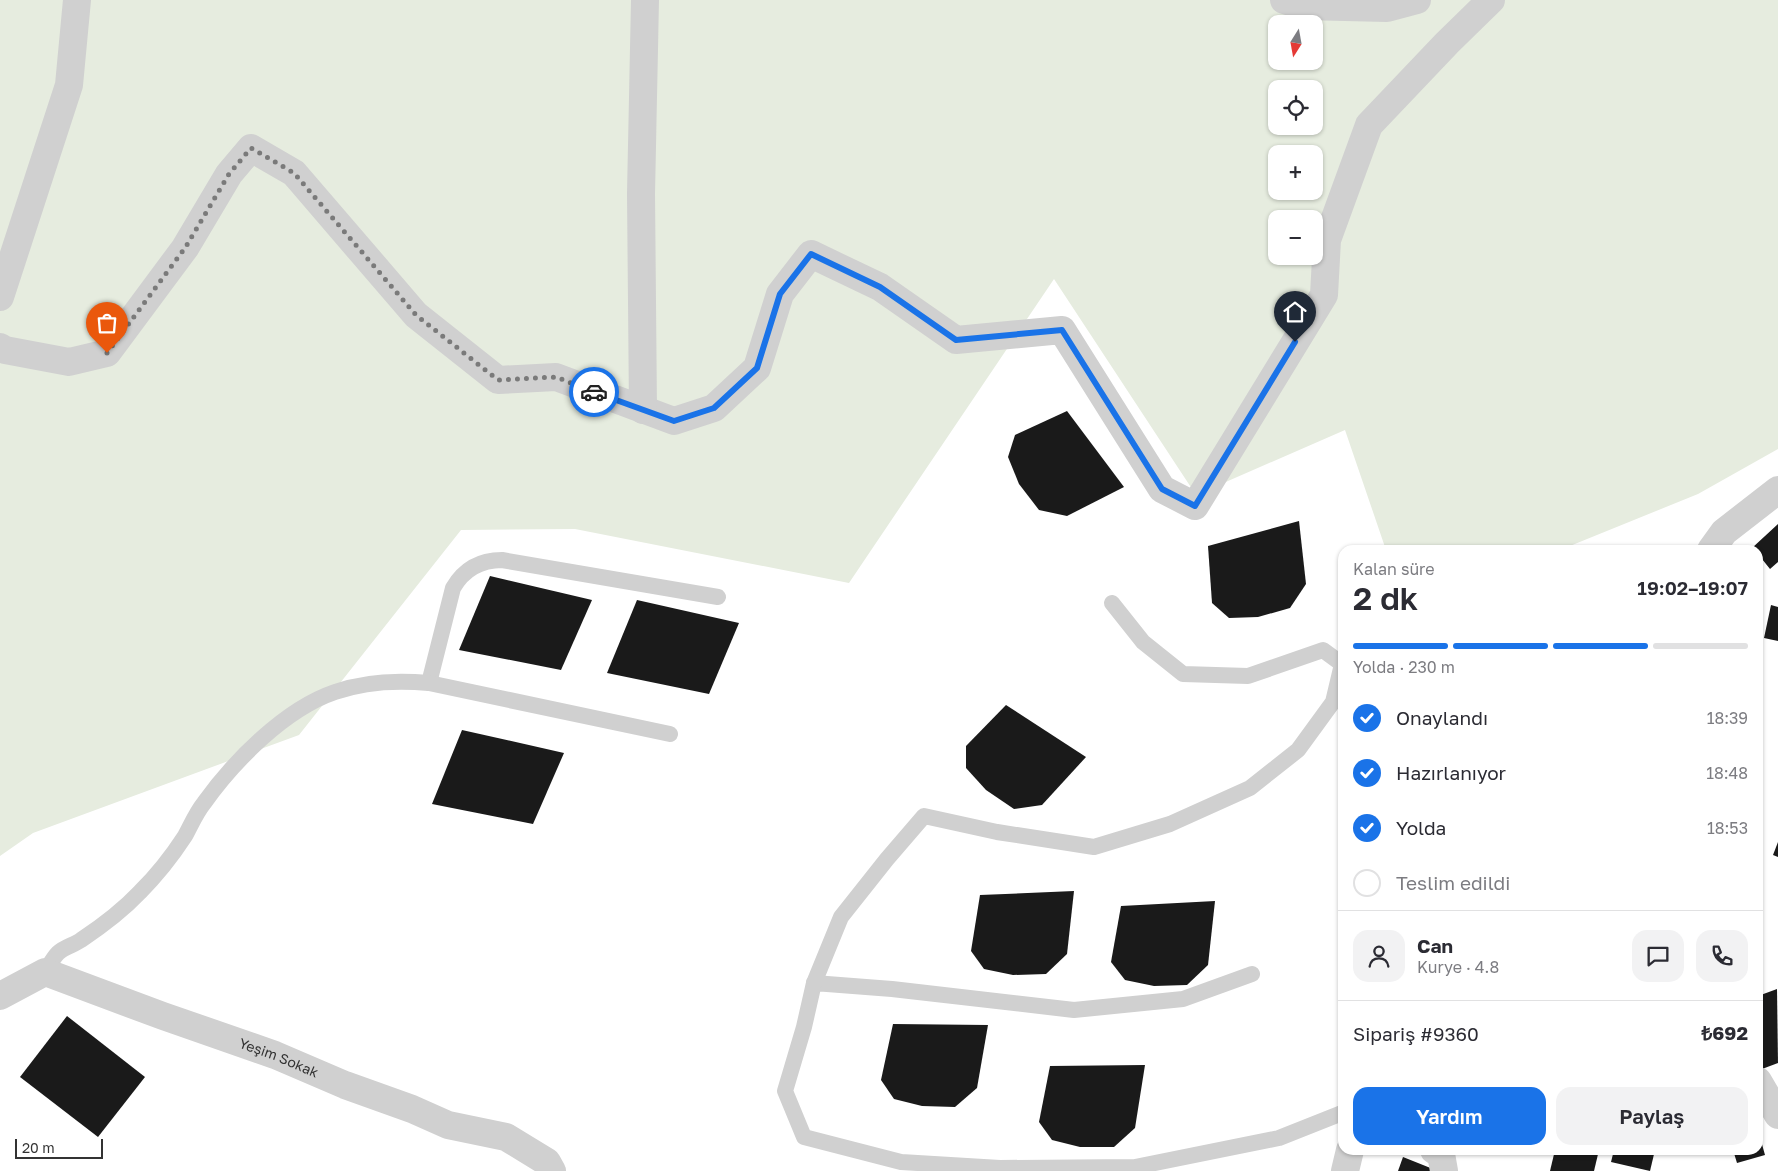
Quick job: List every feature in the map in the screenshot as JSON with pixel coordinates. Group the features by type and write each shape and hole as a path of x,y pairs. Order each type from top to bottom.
{"street":[{"path":"0,297 69,85 78,0"},
{"path":"642,410 641,194 645,0"},
{"path":"1284,0 1303,6 1387,8 1417,0"},
{"path":"0,347 5,350 70,362 107,353 185,248 229,174 251,148 294,173 416,315 498,380 556,377 674,421 714,408 757,368 780,294 811,254 880,287 956,340 1062,330 1162,489 1195,506 1324,296 1326,240 1369,126 1447,43 1491,0"},
{"path":"1715,545 1724,532 1778,490"},
{"path":"0,996 45,972"},
{"name":"Yeşim Sokak","path":"45,972 163,1016 276,1055 448,1125 506,1137 547,1162 552,1171"},
{"path":"1763,1089 1778,1115"},
{"path":"1345,1171 1349,1155"},
{"path":"1441,1155 1444,1171"}],"lane":[{"path":"429,683 453,588 458,578 466,571 476,564 489,560 502,560 718,597"},
{"path":"1112,603 1143,642 1183,674 1248,676 1323,650 1338,661"},
{"path":"45,972 58,953 99,928 140,892 164,866 185,836 202,805 244,755 268,733 313,702 334,692 380,682 405,680 429,683 670,734"},
{"path":"1338,681 1333,702 1298,750 1250,788 1170,824 1094,847 997,832 924,816 840,917 814,983 804,1027 785,1091 804,1137 901,1162 1000,1168 1135,1167 1279,1138 1338,1115"},
{"path":"814,983 892,989 1074,1010 1183,999 1252,974"}],"shaded area":[{"path":"0,0 1778,0 1778,449 1698,494 1572,545 1384,545 1345,430 1196,495 1054,279 849,583 575,529 461,530 299,735 33,833 0,856"}],"building":[{"path":"1067,411 1124,487 1067,516 1039,510 1019,484 1008,457 1015,435"},
{"path":"1299,521 1306,584 1290,608 1258,617 1229,618 1212,603 1208,546"},
{"path":"1778,524 1778,562 1770,569 1763,560 1763,545 1755,545"},
{"path":"490,576 592,600 561,670 459,650"},
{"path":"637,600 739,623 709,694 607,673"},
{"path":"1771,605 1778,607 1778,641 1764,638"},
{"path":"1006,705 1086,757 1042,805 1014,809 986,790 966,768 966,746"},
{"path":"462,730 564,753 533,824 432,804"},
{"path":"1778,842 1778,857 1773,855"},
{"path":"1074,891 1067,954 1046,974 1013,975 984,969 971,951 980,895"},
{"path":"1215,901 1208,965 1187,985 1154,986 1125,980 1111,962 1121,906"},
{"path":"1777,989 1778,1063 1763,1069 1763,994"},
{"path":"67,1016 145,1077 98,1137 20,1077"},
{"path":"893,1024 988,1025 977,1088 955,1107 922,1106 894,1099 881,1080"},
{"path":"1145,1065 1135,1128 1114,1147 1080,1147 1052,1140 1039,1122 1050,1066"},
{"path":"1763,1148 1765,1155 1737,1163 1735,1155 1763,1155"},
{"path":"1554,1155 1598,1155 1594,1171 1550,1171"},
{"path":"1613,1155 1654,1155 1650,1171 1611,1162"},
{"path":"1403,1157 1438,1171 1398,1171"}],"way so far":[{"path":"107,353 185,248 229,174 251,148 294,173 416,315 498,380 556,377 594,392"}],"route":[{"path":"594,392 674,421 714,408 757,368 780,294 811,254 880,287 956,340 1062,330 1162,489 1195,506 1295,342"}]}
